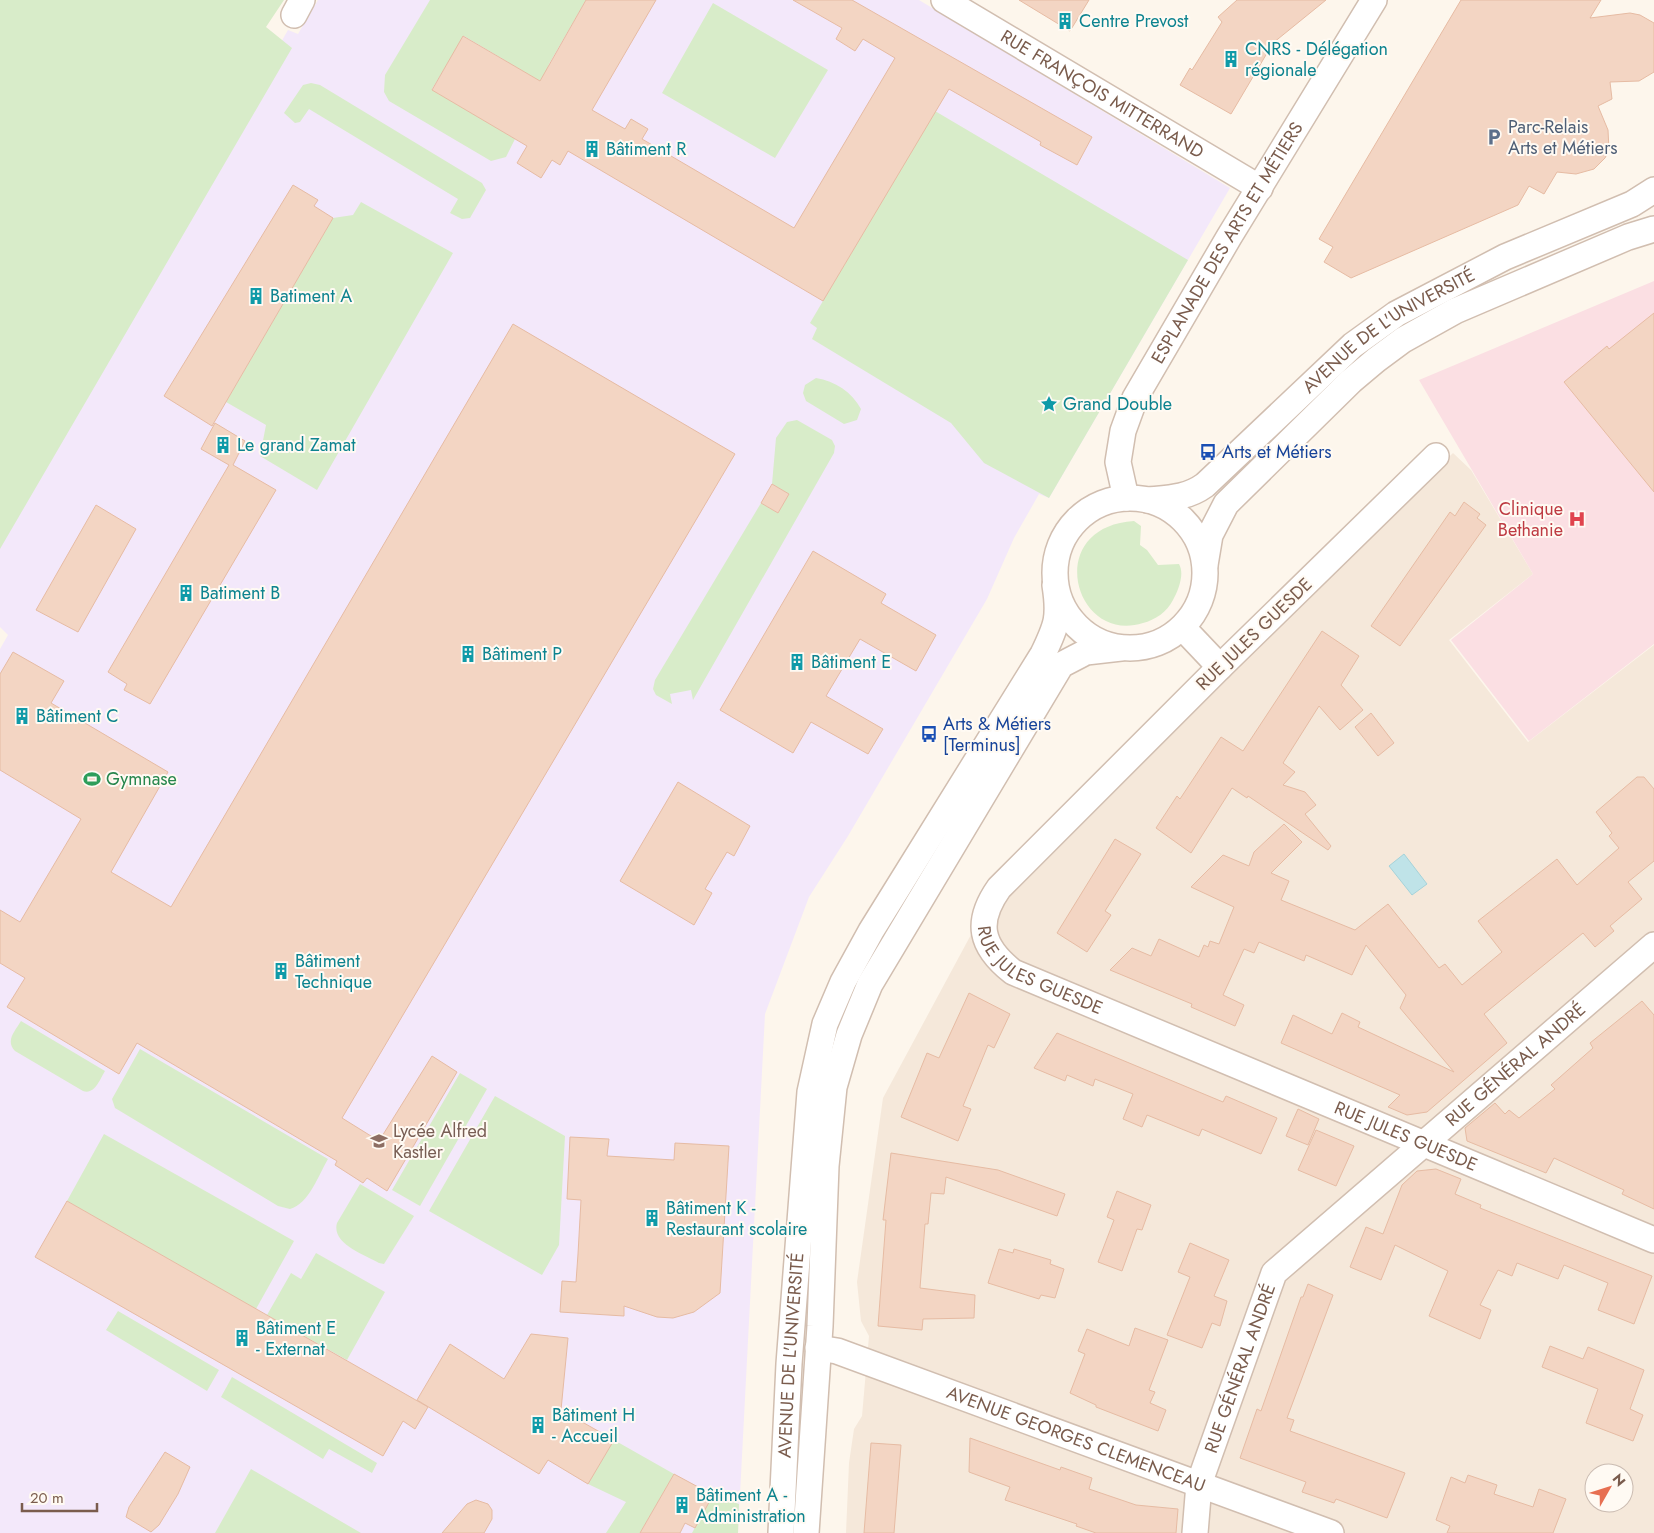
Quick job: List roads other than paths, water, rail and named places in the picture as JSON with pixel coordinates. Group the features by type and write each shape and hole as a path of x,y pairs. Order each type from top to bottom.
{"street":[{"name":"RUE FRANÇOIS MITTERRAND","path":"944,0 1260,188"},
{"name":"ESPLANADE DES ARTS ET MÉTIERS","path":"1137,499 1118,462 1123,431 1135,398 1374,0"},
{"name":"AVENUE DE L'UNIVERSITÉ","path":"1137,499 1178,498 1192,494 1205,485 1353,345 1396,314 1505,257 1632,204 1654,190"},
{"name":"AVENUE DE L'UNIVERSITÉ","path":"1205,565 1210,534 1226,504 1351,381 1402,340 1455,310 1628,237 1654,229"},
{"name":"RUE JULES GUESDE","path":"1436,456 1220,667 999,888 987,905 984,924 988,946 999,961 1012,972 1654,1240"},
{"path":"1137,499 1169,509 1187,524 1199,543 1205,565 1204,588 1197,610 1183,628 1165,641 1144,648 1121,648 1098,642 1078,628 1063,608 1055,585 1055,560 1061,541 1072,525 1086,511 1105,502 1137,499"},
{"name":"AVENUE DE L'UNIVERSITÉ","path":"806,1533 818,1348 826,1166 834,1087 849,1035 910,892 1043,654 1055,628 1059,609 1055,585"},
{"path":"1183,628 1220,667"},
{"name":"AVENUE DE L'UNIVERSITÉ","path":"781,1533 789,1364 810,1092 825,1024 870,931 910,892 1061,665 1086,652 1121,648"},
{"name":"RUE GÉNÉRAL ANDRÉ","path":"1195,1533 1198,1484 1274,1273 1423,1142 1654,945"},
{"path":"834,1002 858,1012"},
{"name":"AVENUE GEORGES CLEMENCEAU","path":"818,1348 837,1351 1332,1533"}],"water":[{"path":"1404,854 1427,884 1412,895 1389,866"}],"place":[{"name":"Centre Prevost","path":"1065,21"},
{"name":"CNRS - Délégation régionale","path":"1231,59"},
{"name":"Parc-Relais Arts et Métiers","path":"1494,137"},
{"name":"Bâtiment R","path":"592,149"},
{"name":"Batiment A","path":"256,296"},
{"name":"Grand Double","path":"1049,404"},
{"name":"Le grand Zamat","path":"223,445"},
{"name":"Arts et Métiers","path":"1208,452"},
{"name":"Clinique Bethanie","path":"1577,519"},
{"name":"Batiment B","path":"186,593"},
{"name":"Bâtiment P","path":"468,654"},
{"name":"Bâtiment E","path":"797,662"},
{"name":"Bâtiment C","path":"22,716"},
{"name":"Arts & Métiers [Terminus]","path":"929,734"},
{"name":"Gymnase","path":"92,779"},
{"name":"Bâtiment Technique","path":"281,971"},
{"name":"Lycée Alfred Kastler","path":"379,1141"},
{"name":"Bâtiment K - Restaurant scolaire","path":"652,1218"},
{"name":"Bâtiment E - Externat","path":"242,1338"},
{"name":"Bâtiment H - Accueil","path":"538,1425"},
{"name":"Bâtiment A - Administration","path":"682,1505"}]}
